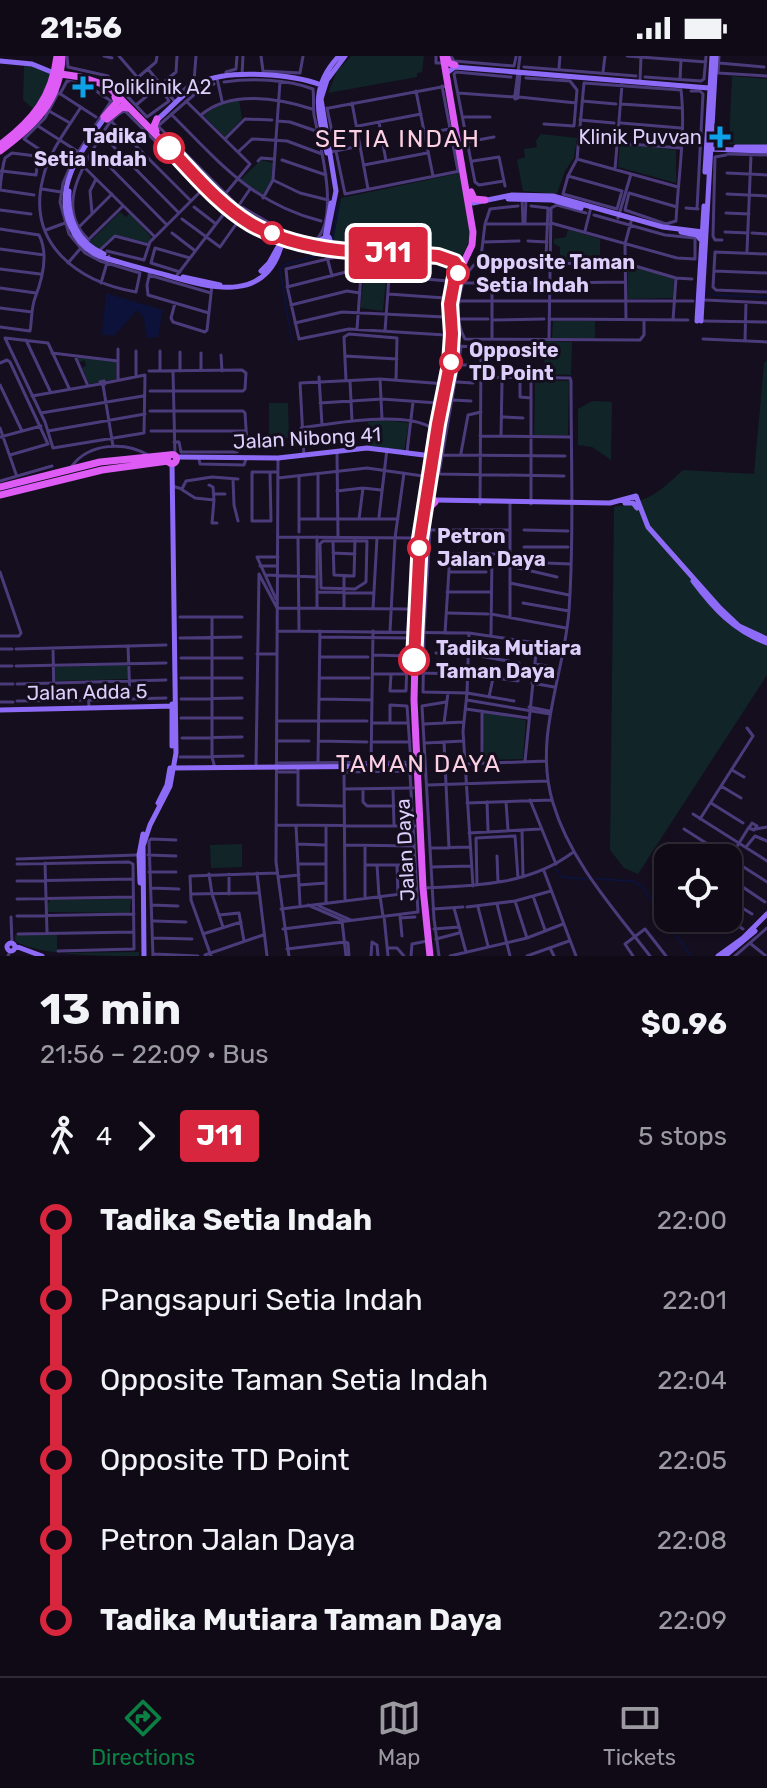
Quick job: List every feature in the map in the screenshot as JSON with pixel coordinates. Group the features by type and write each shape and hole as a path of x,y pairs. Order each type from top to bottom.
{"main road":[{"path":"0,145 36,114 62,56"},
{"name":"Jalan Daya","path":"447,63 444,86 457,125 460,171 472,204"},
{"name":"Jalan Daya","path":"434,956 424,912 420,786 415,765 420,673 415,633 436,456 459,347 455,304 460,278 477,237 447,63"},
{"path":"58,70 104,85 151,124 235,209 281,241 377,254 439,252 458,262"},
{"path":"0,151 37,122 57,93 58,70"},
{"path":"58,70 104,81 138,118"},
{"path":"104,85 117,100 105,119"},
{"path":"105,119 125,106 138,118 151,124"},
{"path":"474,199 486,201 477,208 472,204 474,199"},
{"path":"235,209 312,245"},
{"path":"266,225 281,241"},
{"path":"281,241 301,239"},
{"path":"312,245 326,239 340,247"},
{"path":"458,262 469,255"},
{"path":"458,262 460,278"},
{"name":"Jalan Daya","path":"425,889 415,765 415,633 419,551 430,502 429,455 446,384 452,342 451,289 460,278"},
{"path":"0,495 132,457 174,454"},
{"path":"0,487 17,479 89,464 101,466 174,454"},
{"name":"Jalan Daya","path":"424,912 434,956"}],"street":[{"path":"62,56 68,67 108,76 123,101 125,111 172,158"},
{"path":"104,56 112,58"},
{"path":"119,56 138,78"},
{"path":"80,249 68,222 61,192 105,119 123,101 138,78 156,62 157,56"},
{"path":"177,56 176,72 165,81 177,95 194,81 196,56"},
{"path":"261,56 263,71 300,73 303,56"},
{"path":"342,56 320,86 317,110 344,193 460,171"},
{"path":"436,56 447,63 518,73 559,69 710,87"},
{"path":"481,56 481,63"},
{"path":"447,63 514,66 518,56"},
{"path":"516,96 518,56"},
{"path":"559,69 560,56"},
{"path":"603,73 605,56"},
{"path":"629,56 681,60 712,57 719,63 764,67"},
{"path":"640,79 641,57"},
{"path":"712,57 714,75 704,116 711,143 719,148"},
{"path":"471,162 499,157 504,183 476,184 471,162 467,142 457,125 456,72 703,80 712,57"},
{"path":"225,79 226,72 236,69 237,59 243,59 242,75"},
{"path":"0,60 58,70"},
{"path":"680,79 681,60"},
{"path":"709,166 710,87 719,63"},
{"path":"148,69 174,104"},
{"path":"151,124 199,83 242,75 297,79 320,86"},
{"path":"701,86 714,75 767,76"},
{"path":"526,78 570,81 577,90 580,120 577,159 563,194 663,227 703,232"},
{"path":"209,195 285,232 316,240 320,237 328,200 313,110 313,89 280,82 225,79"},
{"path":"51,157 24,139 38,126 67,81 86,85 111,101 102,135 93,150 83,154"},
{"path":"182,219 220,247 239,221 225,194 158,128 203,87 216,81"},
{"path":"216,81 222,101"},
{"path":"86,85 90,82 104,85"},
{"path":"263,198 273,180 280,82"},
{"path":"544,124 574,126 584,83 681,90 675,223 557,205 551,208 549,223 547,242 546,258 482,259 485,224 490,209 547,207 549,223 551,283 547,319 549,339"},
{"path":"615,170 618,104 622,85"},
{"path":"136,105 159,86 169,102 151,124"},
{"path":"320,86 336,194 326,239"},
{"path":"324,109 444,86"},
{"path":"701,86 710,97"},
{"path":"416,91 433,176"},
{"path":"691,91 703,94 705,212 713,238 722,240"},
{"path":"57,93 105,119 191,201"},
{"path":"458,93 681,108"},
{"path":"201,115 222,101 240,99 278,101 313,110"},
{"path":"123,101 136,105 151,124"},
{"path":"186,101 250,166 225,194"},
{"path":"352,103 368,189"},
{"path":"68,222 87,242 108,257 140,273 136,292 101,284 68,263 57,252 46,230 40,200 51,157 81,107"},
{"path":"49,111 71,124"},
{"path":"171,114 250,189 292,214 323,222"},
{"path":"356,126 421,114"},
{"path":"425,134 490,117"},
{"path":"105,119 83,154 70,185 68,222 83,246 93,254 179,273"},
{"path":"225,139 245,119 290,122 318,132"},
{"path":"580,120 681,128"},
{"path":"379,122 386,161"},
{"path":"38,126 83,154"},
{"path":"700,257 709,166 708,132"},
{"path":"102,135 179,213"},
{"path":"467,142 494,137"},
{"path":"238,152 252,139 287,141 322,154"},
{"path":"578,140 680,148"},
{"path":"331,150 360,146"},
{"path":"709,148 766,150"},
{"path":"700,257 710,153 719,148"},
{"path":"93,150 167,225"},
{"path":"326,239 333,192 328,160 331,150"},
{"path":"709,166 716,155 751,155 766,150"},
{"path":"1,171 36,175 36,156 10,153 4,159 1,171 0,190 34,195"},
{"path":"364,165 428,153"},
{"path":"83,154 83,166 74,187 72,202 87,242"},
{"path":"747,253 751,155"},
{"path":"258,161 261,158 274,159"},
{"path":"577,159 678,187"},
{"path":"282,160 326,175"},
{"path":"83,166 155,237"},
{"path":"108,257 144,260 155,237 203,189 185,171"},
{"path":"727,173 767,175"},
{"path":"620,214 631,174"},
{"path":"568,176 622,191 620,214 630,224 663,230 698,229 705,212"},
{"path":"92,213 90,191 96,178"},
{"path":"273,180 300,193 328,200"},
{"path":"42,189 61,192"},
{"path":"179,273 216,224 235,209 250,189"},
{"path":"620,214 629,193 677,207"},
{"path":"79,227 112,194"},
{"path":"727,194 767,196"},
{"path":"486,201 532,195 553,196 591,212"},
{"path":"522,197 552,200 665,235 695,238 700,257"},
{"path":"522,197 524,224"},
{"path":"87,242 123,205"},
{"path":"194,207 216,224"},
{"path":"686,208 705,212"},
{"path":"0,210 31,214"},
{"path":"585,233 591,212"},
{"path":"726,213 749,214"},
{"path":"46,230 68,222"},
{"path":"485,224 549,223 677,258 700,257"},
{"path":"626,320 625,244 630,224"},
{"path":"0,229 39,235 44,245 42,274 30,331 0,327"},
{"path":"681,230 699,236 699,319 767,322"},
{"path":"725,232 767,234"},
{"path":"172,233 195,251"},
{"path":"100,250 116,236 149,245"},
{"path":"80,249 149,273 211,288 250,281 269,263 281,241"},
{"path":"483,242 519,241"},
{"path":"528,241 547,242"},
{"path":"190,258 157,248 151,263 211,288"},
{"path":"0,249 44,255"},
{"path":"68,263 80,249"},
{"path":"767,254 715,252 713,287 716,290 767,292"},
{"path":"376,275 377,254"},
{"path":"377,254 439,261 453,267 445,298 445,335 357,329 301,340 287,287 287,268 327,257 377,254"},
{"path":"101,284 108,257"},
{"path":"327,257 332,276"},
{"path":"416,278 418,259"},
{"path":"644,320 644,335 640,340 463,337 460,278 475,264 625,263 676,278 692,279"},
{"path":"0,269 42,274"},
{"path":"714,271 767,273"},
{"path":"287,287 346,272 448,281"},
{"path":"149,273 148,295 209,313"},
{"path":"357,329 361,275"},
{"path":"385,331 389,277"},
{"path":"460,278 492,283 625,282"},
{"path":"673,320 676,278"},
{"path":"492,283 492,339"},
{"path":"0,288 38,293"},
{"path":"175,303 171,318 173,322 205,332 211,288"},
{"path":"291,305 347,291 360,293"},
{"path":"388,294 445,298"},
{"path":"705,300 767,303"},
{"path":"459,301 693,301"},
{"path":"745,341 746,302"},
{"path":"0,308 33,312"},
{"path":"295,323 358,311 446,317"},
{"path":"460,319 688,320"},
{"path":"352,421 344,337 349,334 397,338 396,380"},
{"path":"32,396 145,375 144,433 55,449 41,413 32,396 4,339 48,343 69,388"},
{"path":"703,339 767,342"},
{"path":"26,340 51,392"},
{"path":"480,503 480,475 480,436 481,350 478,347 459,347 459,365 439,474 480,475 530,476 564,476"},
{"path":"118,349 118,380"},
{"path":"136,351 136,377"},
{"path":"160,351 160,371"},
{"path":"180,352 180,371"},
{"path":"52,353 118,361"},
{"path":"201,353 201,371"},
{"path":"74,355 88,386"},
{"path":"221,355 222,371"},
{"path":"345,356 397,359"},
{"path":"0,363 9,360 48,444 10,455"},
{"path":"459,365 473,365"},
{"path":"149,371 245,372 244,390 150,391"},
{"path":"172,768 173,371"},
{"path":"481,377 570,379 569,611 550,712 546,761 548,781 552,800 573,852 650,956"},
{"path":"531,378 531,503"},
{"path":"304,456 300,383 380,379 446,384"},
{"path":"380,379 382,419"},
{"path":"319,380 322,425"},
{"path":"456,382 473,383"},
{"path":"501,436 502,382"},
{"path":"520,382 520,397 531,398"},
{"path":"103,384 113,446"},
{"path":"0,385 22,431"},
{"path":"41,413 145,395"},
{"path":"320,403 382,399 437,403"},
{"path":"453,400 471,401"},
{"path":"407,452 413,402"},
{"path":"150,411 245,412 247,441 237,452 174,454"},
{"path":"461,455 468,415 481,412"},
{"path":"48,431 145,414"},
{"path":"501,417 523,418"},
{"path":"301,428 382,419 412,422 429,425 427,448"},
{"path":"2,437 41,426"},
{"path":"0,428 17,479"},
{"path":"151,431 245,431"},
{"path":"480,436 571,437"},
{"path":"61,470 73,466 76,460 94,450 113,446 130,446 152,455"},
{"name":"Jalan Nibong 41","path":"174,454 199,461 217,455 246,459 278,458 367,448 429,455"},
{"path":"379,519 387,449"},
{"path":"132,457 141,454 141,451"},
{"path":"337,451 338,537"},
{"path":"391,674 390,691 406,691 408,656 415,633 410,609 415,538 423,476 429,455"},
{"path":"442,455 565,456"},
{"path":"274,473 252,473 252,521 271,521 278,458"},
{"path":"199,461 244,465 246,459"},
{"path":"76,460 78,465 89,464"},
{"path":"0,481 17,479 52,466"},
{"path":"278,478 367,468 423,476"},
{"path":"274,473 278,478 276,825 281,909 289,956"},
{"path":"390,631 395,538 404,473"},
{"path":"318,475 318,519"},
{"path":"299,477 299,631"},
{"path":"181,489 190,479 238,479"},
{"path":"233,479 234,509 238,521"},
{"path":"209,485 213,487 214,494 212,523 217,523"},
{"path":"172,486 195,498 214,500"},
{"path":"337,491 363,488 383,490"},
{"path":"359,519 363,488"},
{"path":"214,494 225,494"},
{"path":"607,504 636,498"},
{"path":"625,503 636,498"},
{"path":"636,498 646,530 725,619 745,634 767,641"},
{"path":"636,498 648,527 719,607 739,626 767,641"},
{"path":"430,502 531,503"},
{"path":"480,503 632,503 637,508"},
{"path":"510,504 510,617"},
{"path":"299,519 398,519"},
{"path":"428,530 510,530"},
{"path":"524,530 570,531"},
{"path":"278,537 298,534 367,542 367,580 357,588 317,592"},
{"path":"317,537 317,608"},
{"path":"373,609 377,538"},
{"path":"373,593 320,587 321,542 415,538"},
{"path":"333,541 334,575 356,575 355,539"},
{"path":"524,547 570,547"},
{"path":"333,553 355,554"},
{"path":"445,633 450,554 510,554"},
{"path":"491,636 492,554"},
{"path":"278,557 257,556 278,601"},
{"path":"546,563 570,564"},
{"path":"260,566 278,566"},
{"path":"510,566 557,577"},
{"path":"0,572 20,634 1,635"},
{"path":"448,572 486,572"},
{"path":"256,767 259,574 277,608"},
{"path":"265,575 317,577"},
{"path":"344,576 344,609"},
{"path":"510,583 569,595"},
{"path":"447,592 491,592"},
{"path":"523,603 569,611"},
{"path":"277,608 410,609"},
{"path":"446,613 490,614 566,628"},
{"path":"180,617 242,617"},
{"path":"212,617 213,768"},
{"path":"278,631 469,633 563,647"},
{"path":"318,763 320,631"},
{"path":"371,764 370,656 373,631"},
{"path":"320,637 415,633"},
{"path":"469,633 467,700 463,722 471,866 475,886"},
{"path":"180,638 241,637"},
{"path":"525,761 537,643"},
{"path":"0,649 166,645"},
{"path":"128,646 130,699"},
{"path":"53,648 54,700"},
{"path":"436,653 469,654 520,664 517,682 468,674 420,673 423,692 467,693 514,701"},
{"path":"257,654 277,654"},
{"path":"320,657 408,656"},
{"path":"181,658 242,658"},
{"path":"0,666 166,663"},
{"path":"535,664 553,667"},
{"path":"319,678 407,674"},
{"path":"181,678 242,678"},
{"path":"489,697 493,678"},
{"path":"0,684 166,680"},
{"path":"87,682 87,704"},
{"path":"532,683 554,687"},
{"path":"444,723 448,693"},
{"path":"1,708 15,701 54,700 87,704 130,699 171,702 242,698"},
{"path":"319,699 372,700"},
{"path":"467,700 550,712"},
{"path":"142,956 145,905 143,855 147,833 168,792 172,768 171,702"},
{"name":"Jalan Adda 5","path":"1,708 171,702"},
{"path":"425,889 415,865 415,826 425,743 423,705 446,702"},
{"path":"277,767 318,763 415,765 407,706 390,705 390,723"},
{"path":"466,709 528,718"},
{"path":"482,711 482,763"},
{"path":"181,718 242,718"},
{"path":"277,721 409,723"},
{"path":"424,724 463,722"},
{"path":"700,819 744,755 753,736 747,728"},
{"path":"182,738 242,737"},
{"path":"277,741 309,741"},
{"path":"319,741 410,742"},
{"path":"425,743 464,741"},
{"path":"444,742 449,848"},
{"path":"180,757 243,756"},
{"path":"465,764 546,761"},
{"path":"344,769 371,764"},
{"path":"172,768 406,771 420,786 430,848 431,867 425,889"},
{"path":"298,769 298,805 345,806"},
{"path":"344,769 345,901"},
{"path":"732,770 744,777"},
{"path":"344,789 548,781"},
{"path":"721,786 741,798"},
{"path":"363,789 363,802 367,806 394,806"},
{"path":"393,789 394,826"},
{"path":"530,800 556,864"},
{"path":"467,803 552,800"},
{"path":"506,801 508,830"},
{"path":"487,802 488,832"},
{"path":"711,803 743,823"},
{"path":"693,814 767,861"},
{"path":"276,825 415,826"},
{"path":"296,825 300,906"},
{"path":"326,826 326,903"},
{"path":"740,842 753,828 766,827"},
{"path":"469,833 540,829"},
{"path":"684,829 706,844"},
{"path":"521,878 522,830"},
{"path":"475,886 477,838 515,836 521,878"},
{"path":"746,847 755,836 767,841"},
{"path":"176,840 150,840 143,855 149,872 150,888 145,905 152,921 153,955 198,956"},
{"path":"297,844 326,845"},
{"path":"345,845 415,846"},
{"path":"365,846 365,898"},
{"path":"430,848 470,847"},
{"path":"281,909 521,878 544,871 573,852"},
{"path":"58,951 134,949 133,864 17,861 176,856"},
{"path":"497,856 498,882"},
{"path":"45,863 47,933"},
{"path":"298,864 325,864"},
{"path":"365,865 415,865"},
{"path":"377,865 388,956"},
{"path":"397,865 398,894"},
{"path":"431,867 471,866"},
{"path":"742,867 767,882"},
{"path":"544,871 576,956"},
{"path":"149,872 176,872"},
{"path":"211,954 191,894 190,876 229,873 299,875"},
{"path":"229,873 229,894"},
{"path":"257,873 267,955 261,956"},
{"path":"209,874 223,927"},
{"path":"17,881 133,879"},
{"path":"299,885 326,883"},
{"path":"742,886 765,902"},
{"path":"150,888 179,889"},
{"path":"283,929 478,907 551,891"},
{"path":"191,894 258,893"},
{"path":"533,896 545,931"},
{"path":"17,899 133,897"},
{"path":"515,901 527,938"},
{"path":"316,904 351,920"},
{"path":"497,904 510,956"},
{"path":"133,905 178,906"},
{"path":"308,905 329,911 343,921 348,956"},
{"path":"478,907 488,947"},
{"path":"454,908 466,952"},
{"path":"742,908 752,914"},
{"path":"424,912 434,929 431,940"},
{"path":"219,915 239,913 244,941"},
{"path":"17,916 134,914"},
{"path":"400,916 402,934 409,931"},
{"path":"718,956 767,916"},
{"path":"725,956 745,941 767,916"},
{"path":"11,917 8,948 39,956"},
{"path":"152,921 186,922"},
{"path":"203,934 242,921"},
{"path":"450,956 527,938 563,924"},
{"path":"434,929 459,927"},
{"path":"735,956 767,928"},
{"path":"633,956 625,944 645,929 666,956"},
{"path":"18,934 134,932"},
{"path":"411,956 412,944 461,933"},
{"path":"205,955 263,935"},
{"path":"153,938 192,939"},
{"path":"527,956 569,941"},
{"path":"287,949 345,942"},
{"path":"371,956 371,942 377,945 378,956"},
{"path":"751,944 766,956"},
{"path":"387,948 397,948 404,956"},
{"path":"550,948 554,956"}],"green space":[{"path":"351,56 424,56 422,72 417,73 417,77 328,93 337,71"},
{"path":"24,66 35,66 52,74 35,110 23,100"},
{"path":"732,76 767,79 767,145 729,144"},
{"path":"239,100 242,119 225,137 204,116 220,104"},
{"path":"541,134 577,138 574,158 565,171 557,194 523,191 517,160 525,157 524,149 537,147 536,141"},
{"path":"620,144 676,150 676,183 618,167"},
{"path":"261,160 273,163 272,181 262,196 240,180"},
{"path":"460,173 467,206 469,240 460,258 443,251 333,241 341,198"},
{"path":"120,212 126,217 130,213 152,238 148,243 116,235 99,250 89,242"},
{"path":"568,229 600,239 600,255 595,256 594,261 560,261 560,247 554,244 554,239 566,237"},
{"path":"628,265 674,278 673,298 627,299"},
{"path":"364,277 386,280 383,311 360,308"},
{"path":"553,321 595,321 595,338 552,338"},
{"path":"545,341 572,342 571,375 544,374"},
{"path":"77,357 117,362 116,379 89,384 82,368 86,365 84,360 79,363"},
{"path":"767,360 767,675 657,844 654,844 654,849 638,874 624,868 610,850 614,507 652,495 683,470 754,474 764,363"},
{"path":"535,380 569,381 568,435 534,435"},
{"path":"592,401 612,402 611,460 592,447 578,445 578,409"},
{"path":"269,403 288,403 289,438 269,438"},
{"path":"368,422 409,423 404,451 369,447"},
{"path":"127,665 128,679 55,681 55,667"},
{"path":"483,712 526,720 523,759 484,760"},
{"path":"242,844 242,867 211,868 210,845"},
{"path":"131,899 130,913 48,912 51,900"},
{"path":"15,935 57,935 57,952 26,946 15,941"},
{"path":"139,952 139,956 92,955 62,953"}],"shaded area":[{"path":"106,293 163,310 158,337 147,338 144,319 137,310 114,336 102,334"}],"waterway":[{"path":"332,241 339,203"},
{"path":"292,342 280,269 284,265 329,252"},
{"path":"709,291 715,295 767,297"},
{"path":"5,490 26,484"},
{"path":"556,869 562,877 588,879"},
{"path":"596,879 632,881 642,886 691,956"}],"bus line":[{"name":"J11","path":"169,148 218,198 251,224 275,235 317,248 438,256 455,262 457,266 458,272 451,289 450,364 420,539 414,660"}],"place":[{"name":"Poliklinik A2","path":"83,87"},
{"name":"Klinik Puvvan","path":"720,137"},
{"name":"Tadika Setia Indah","path":"169,148"},
{"name":"Opposite Taman Setia Indah","path":"458,273"},
{"name":"Opposite TD Point","path":"451,362"},
{"name":"Petron Jalan Daya","path":"419,548"},
{"name":"Tadika Mutiara Taman Daya","path":"414,660"}],"district":[{"name":"SETIA INDAH","path":"398,139"},
{"name":"TAMAN DAYA","path":"419,764"}]}
